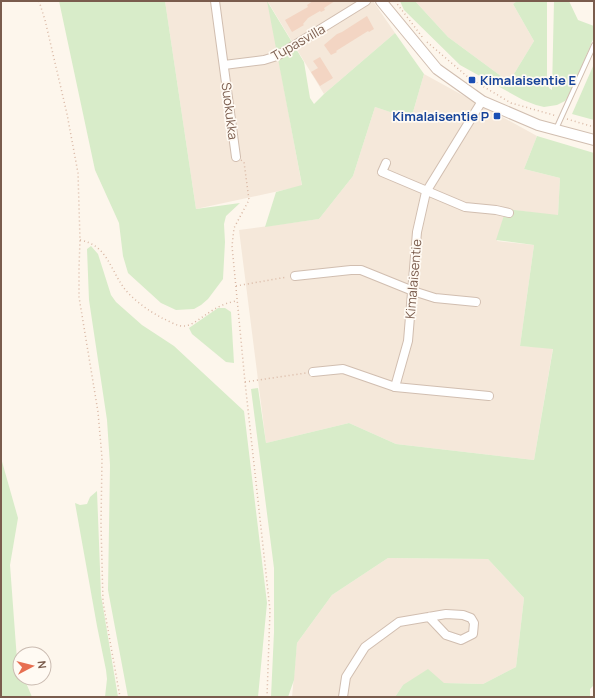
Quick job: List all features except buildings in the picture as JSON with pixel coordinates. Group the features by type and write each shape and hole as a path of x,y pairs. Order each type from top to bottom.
{"street":[{"name":"Suokukka","path":"215,1 236,157"},
{"name":"Tupasvilla","path":"224,65 264,60 277,56 366,1"},
{"path":"381,1 437,69 482,101 538,124 594,140"},
{"name":"Kimalaisentie","path":"395,387 408,341 417,232 426,192 482,101"},
{"path":"386,163 382,172 426,192 465,207 496,210 509,213"},
{"path":"295,276 361,270 413,291 435,298 476,302"},
{"path":"313,372 343,370 395,387 489,396"},
{"path":"343,697 346,677 365,647 399,622 446,614 467,616 474,624 473,634 461,640 446,635 429,617"}],"lane":[{"path":"556,129 594,45"}],"path":[{"path":"39,1 45,20 73,144 78,173 80,240 79,297 98,412 102,450 101,524 104,602 120,697"},
{"path":"396,1 427,42 469,78 511,103 594,127"},
{"path":"236,157 244,162 249,200 234,228 232,246 270,610 267,697"},
{"path":"80,240 88,242 102,251 124,288 132,297 154,313 179,325 190,325 209,313 229,303 237,301"},
{"path":"236,286 295,276"},
{"path":"245,382 313,372"}],"shaded area":[{"path":"165,1 373,1 395,33 324,94 268,2 302,186 196,209"},
{"path":"415,1 517,1 513,4 534,41 509,82 448,37"},
{"path":"424,74 537,136 524,169 560,178 558,216 506,209 497,241 534,245 520,346 553,348 534,460 396,444 349,423 266,443 239,230 319,219 353,176 375,107 411,119"},
{"path":"388,558 488,559 524,598 516,667 483,684 444,683 403,685 395,697 292,697 297,643 332,595"}],"green space":[{"path":"59,1 165,1 196,209 240,203 226,216 224,224 225,242 223,279 208,299 194,309 176,310 161,303 128,273 123,256 119,223 95,170"},
{"path":"267,1 304,62 310,98 314,104 395,33 424,74 411,119 375,107 353,176 319,219 265,227 276,192 302,185"},
{"path":"400,1 415,1 448,37 509,82 534,41 513,4 517,1 547,1 547,79 549,88 552,90 554,1 569,1 578,20 594,26 594,37 570,94 565,101 557,105 544,107 523,100 460,65 404,10"},
{"path":"594,64 594,120 572,114"},
{"path":"537,136 594,153 594,685 590,689 590,697 395,697 403,685 428,669 444,683 483,684 516,667 524,598 488,559 388,558 332,595 297,643 294,680 288,697 271,697 274,632 274,568 251,389 258,388 266,443 349,423 396,444 534,460 553,349 520,346 534,245 496,240 506,209 558,215 560,178 524,169"},
{"path":"91,246 98,254 111,295 116,302 142,325 174,346 244,411 267,603 258,697 128,697 108,590 110,465 107,420 89,300 87,249"},
{"path":"218,308 225,308 231,312 234,363 226,362 192,334 189,328"},
{"path":"1,458 18,518 10,565 16,646 12,646 12,686 27,686 32,697 1,697"},
{"path":"97,491 101,595 118,697 105,697 107,679 106,670 75,503 80,505 87,504 90,497"}],"place":[{"name":"Kimalaisentie E","path":"472,80"},
{"name":"Kimalaisentie P","path":"497,116"}]}
